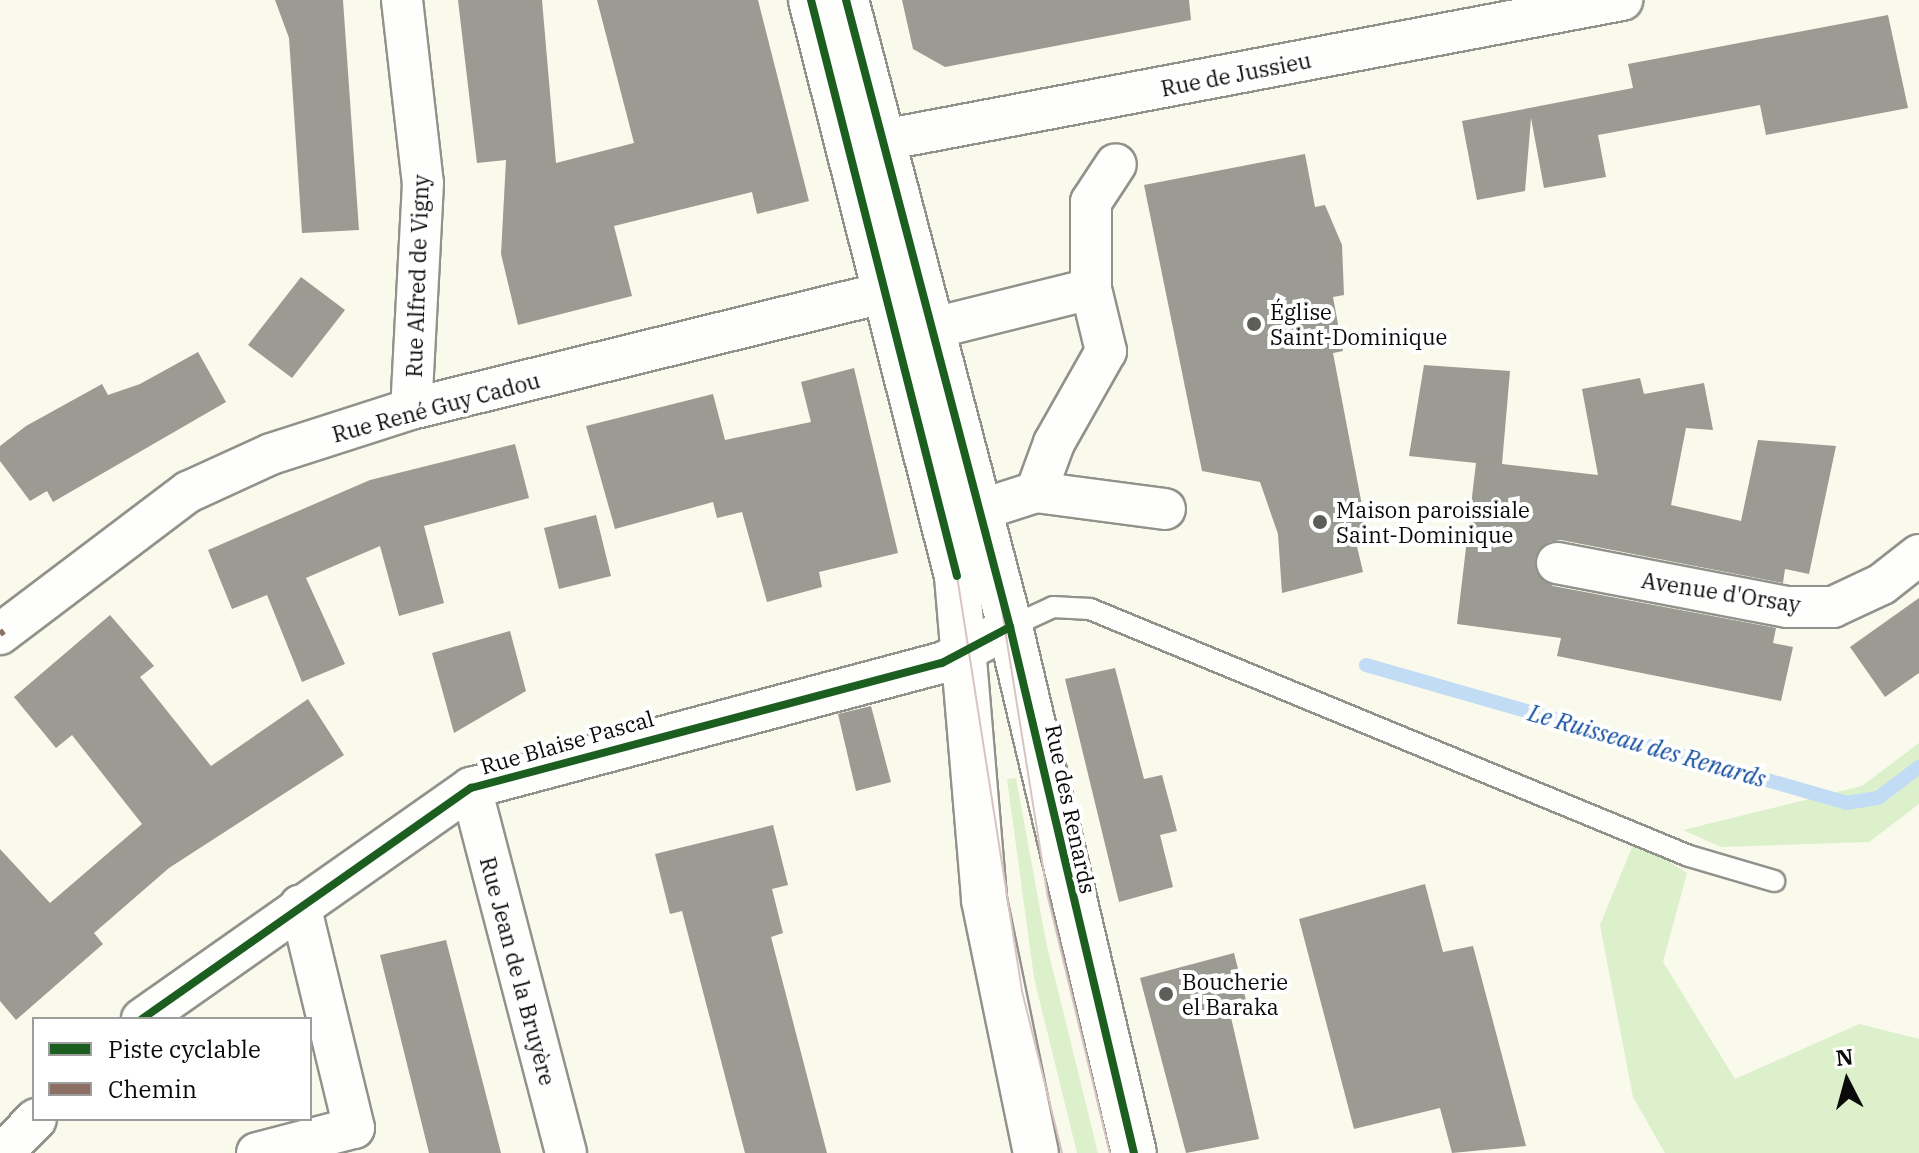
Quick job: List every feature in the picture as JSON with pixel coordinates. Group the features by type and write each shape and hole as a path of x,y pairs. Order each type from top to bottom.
{"street":[{"name":"Rue Alfred de Vigny","path":"402,0 423,183 411,409"},
{"path":"811,0 866,144 976,571"},
{"path":"846,0 866,144"},
{"name":"Rue de Jussieu","path":"866,144 1622,0"},
{"path":"1036,492 1054,443 1106,351 1091,289 1091,202 1116,164"},
{"name":"Rue René Guy Cadou","path":"0,634 188,492 271,454 411,409 903,288"},
{"path":"903,288 930,329 977,511 976,571 961,653 984,900 1036,1153"},
{"path":"930,329 1091,289"},
{"path":"977,511 1036,492 1165,509"},
{"name":"Avenue d'Orsay","path":"1557,563 1788,607 1833,607 1882,584 1919,555"},
{"name":"Rue des Renards","path":"976,571 1010,627 1134,1153"},
{"name":"Rue Blaise Pascal","path":"145,1017 300,905 471,788 961,653 1010,627"},
{"name":"Rue Jean de la Bruyère","path":"471,788 566,1153"},
{"path":"257,1153 354,1128 300,905"},
{"path":"3,1153 34,1121"}],"lane":[{"path":"1010,627 1053,607 1090,609 1689,856 1774,881"}],"green space":[{"path":"1919,743 1919,804 1869,842 1721,847 1683,830 1862,786"},
{"path":"1016,778 1046,942 1098,1153 1077,1153 1034,978 1007,779"},
{"path":"1635,840 1687,873 1663,962 1735,1079 1859,1024 1919,1039 1919,1153 1665,1153 1633,1097 1600,925"}],"building":[{"path":"275,0 343,0 359,230 302,233 289,38"},
{"path":"458,0 542,0 556,163 634,143 597,0 758,0 809,201 757,214 752,192 614,226 632,296 518,325 501,254 506,160 477,163"},
{"path":"902,0 1189,0 1191,20 945,67 913,49"},
{"path":"1888,15 1908,108 1766,135 1760,105 1598,135 1606,177 1544,188 1531,118 1525,191 1477,200 1462,121 1633,88 1628,64"},
{"name":"Église Saint-Dominique","path":"1305,154 1315,207 1325,205 1342,245 1344,295 1333,297 1343,351 1333,353 1368,537 1355,538 1363,572 1282,593 1278,534 1260,482 1202,471 1144,185"},
{"path":"301,277 345,310 292,378 248,345"},
{"path":"198,352 226,402 53,502 47,491 30,501 0,461 0,446 26,426 102,384 108,395 140,384"},
{"path":"1424,365 1510,371 1502,464 1598,475 1582,389 1640,378 1644,394 1704,383 1713,430 1686,428 1671,505 1741,521 1758,440 1836,446 1809,574 1785,569 1783,583 1561,540 1549,542 1535,558 1536,571 1553,586 1776,628 1773,643 1793,647 1781,701 1557,656 1561,638 1457,624 1476,463 1409,456"},
{"path":"854,368 898,553 819,572 822,587 767,602 742,512 717,518 713,502 615,529 586,426 713,394 725,440 811,422 801,382"},
{"path":"515,444 529,498 424,526 444,603 399,616 380,546 306,578 345,664 302,682 267,595 232,609 208,550 370,480"},
{"path":"596,515 611,576 559,589 544,528"},
{"path":"1919,598 1919,673 1885,697 1850,647"},
{"path":"110,615 154,666 140,677 211,766 308,699 344,755 169,868 94,933 103,944 16,1020 0,1001 0,849 50,903 142,824 72,735 56,748 14,697"},
{"path":"510,631 526,691 454,733 432,653"},
{"path":"1115,668 1144,779 1162,775 1177,831 1160,835 1173,887 1119,902 1065,679"},
{"path":"871,706 891,782 856,791 838,714"},
{"path":"773,825 788,885 772,889 783,933 771,937 827,1153 745,1153 682,911 670,914 655,854"},
{"path":"1425,884 1443,952 1473,946 1526,1146 1452,1153 1440,1108 1354,1129 1299,919"},
{"path":"446,940 501,1153 429,1153 380,955"},
{"path":"1234,953 1248,1008 1230,1013 1259,1139 1186,1153 1140,978"}],"waterway":[{"name":"Le Ruisseau des Renards","path":"1366,665 1846,803 1878,798 1919,767"}],"tram line":[{"path":"995,567 1047,893 1110,1153"},
{"path":"957,576 1022,991 1062,1153"}],"marked path":[{"path":"0,634 4,631"}],"cycle path":[{"path":"811,0 957,576"},
{"path":"846,0 1010,627 1134,1153"},
{"path":"145,1017 471,788 942,663 1010,627"}],"place":[{"name":"Église Saint-Dominique","path":"1254,324"},
{"name":"Maison paroissiale Saint-Dominique","path":"1320,522"},
{"name":"Boucherie el Baraka","path":"1166,994"}]}
